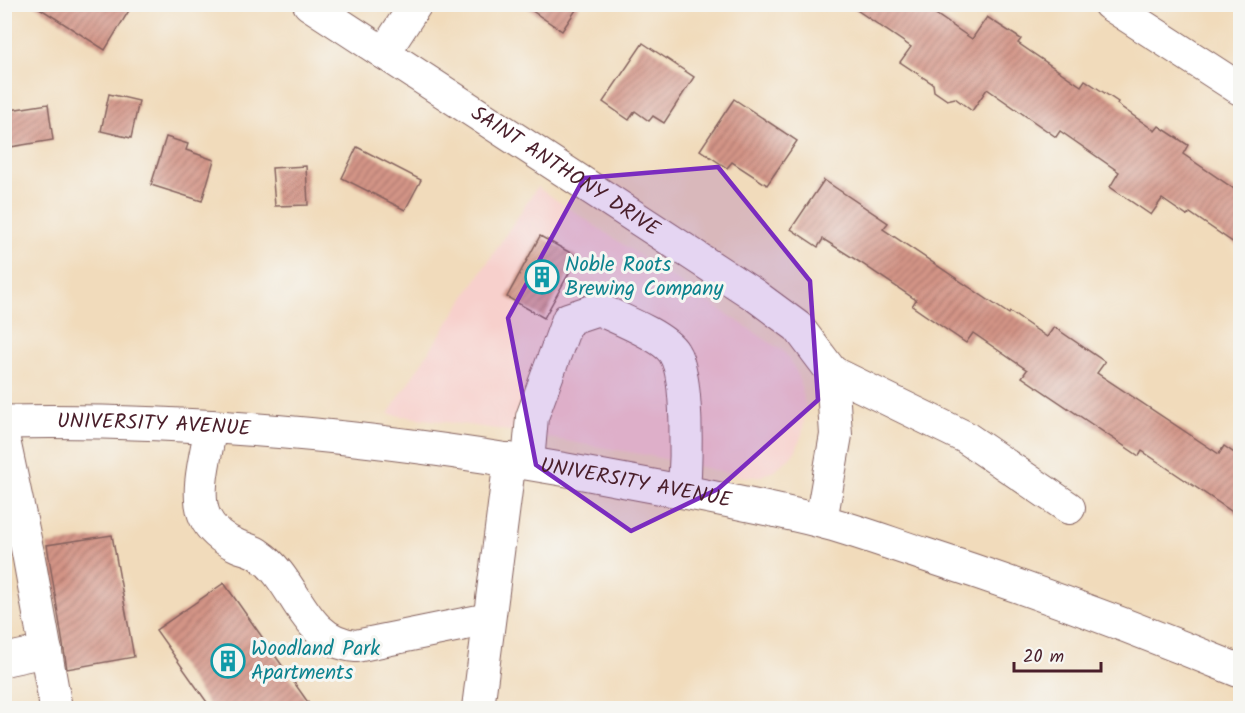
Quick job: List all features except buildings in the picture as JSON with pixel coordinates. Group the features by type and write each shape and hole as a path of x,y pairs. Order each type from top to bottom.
{"main road":[{"name":"UNIVERSITY AVENUE","path":"4,422 52,421 211,426 370,440 519,461 684,492 821,521 992,576 1092,611 1240,671"}],"street":[{"name":"SAINT ANTHONY DRIVE","path":"309,4 756,296 798,327 832,372"},
{"path":"384,53 416,4"},
{"path":"1109,4 1240,89"},
{"path":"478,708 489,619 519,461 532,417 568,319 598,309 653,336 674,353 681,377 687,447 684,492"},
{"path":"821,521 836,435 832,372 965,437 1069,508"},
{"path":"211,426 200,499 210,527 224,538 251,550 265,560 313,624 329,639 342,645 356,646 489,619"},
{"path":"4,441 28,553 56,708"},
{"path":"4,660 46,651"}],"highlighted area":[{"path":"718,167 810,281 818,400 718,489 631,531 536,465 508,318 584,178"}],"shaded area":[{"path":"537,187 784,352 798,374 806,409 802,434 790,458 761,476 746,477 646,455 496,429 388,414"}],"place":[{"name":"Noble Roots Brewing Company","path":"542,277"},
{"name":"Woodland Park Apartments","path":"228,661"}]}
